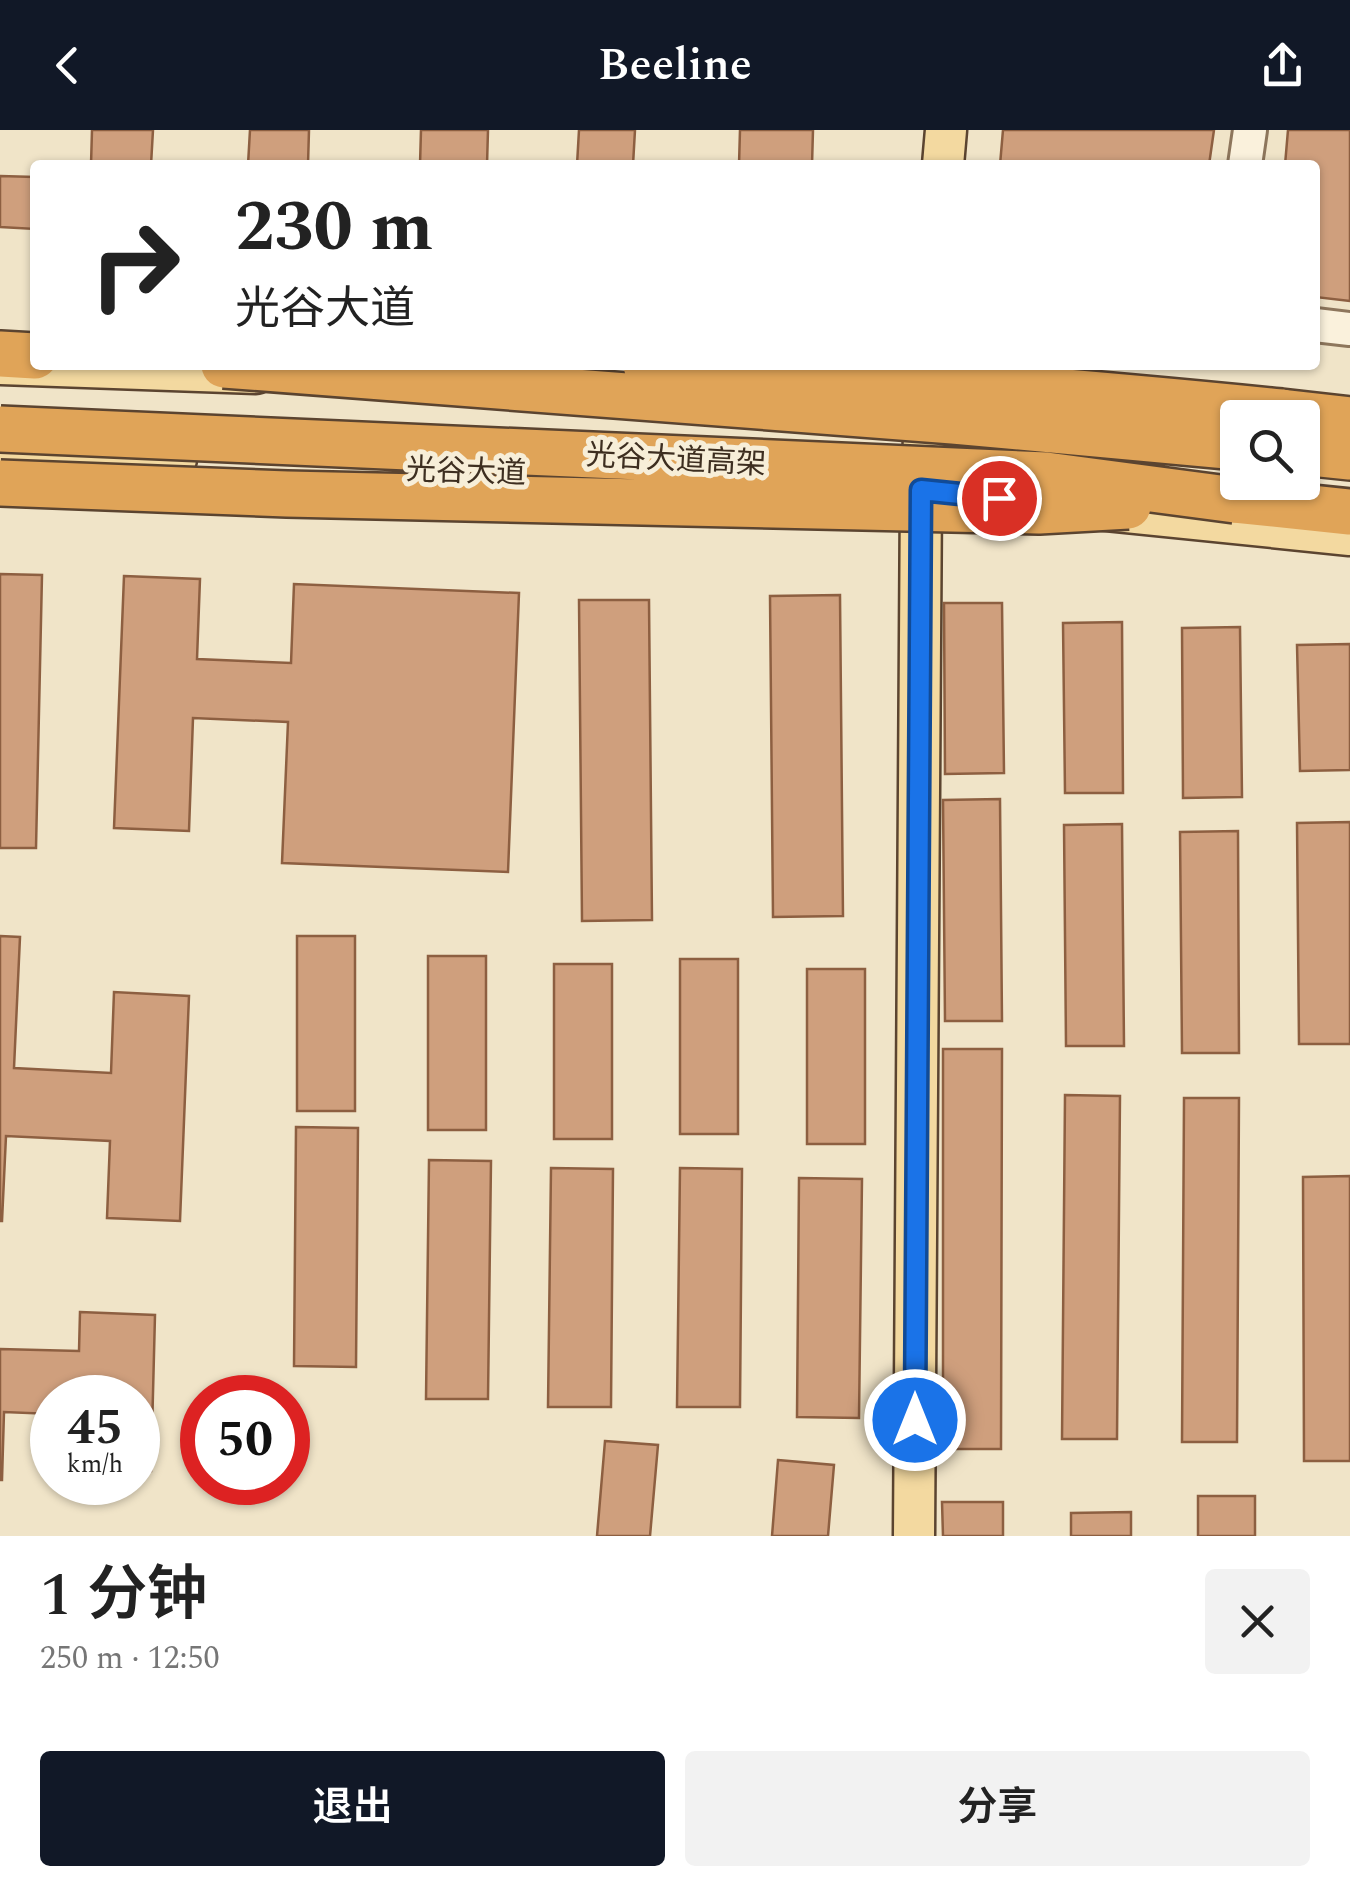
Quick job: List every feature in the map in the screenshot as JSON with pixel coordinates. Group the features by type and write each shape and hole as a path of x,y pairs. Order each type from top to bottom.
{"highway":[{"path":"0,354 30,356"},
{"name":"光谷大道高架","path":"289,370 1220,444"},
{"path":"794,370 1086,393 1220,414"},
{"path":"1320,423 1350,420"},
{"name":"光谷大道高架","path":"0,429 1046,475 1220,498"},
{"path":"1320,454 1350,456"},
{"path":"0,483 1039,512 1234,500"},
{"name":"光谷大道高架","path":"1234,500 1350,512"}],"main road":[{"path":"943,160 946,130"},
{"path":"0,364 30,365"},
{"path":"161,370 926,406 1220,431"},
{"path":"914,1536 921,490 929,370"},
{"path":"1320,435 1350,445"},
{"name":"光谷大道","path":"0,452 921,490 1350,535"}],"lane":[{"path":"1245,160 1250,130"},
{"path":"1320,326 1350,329"}],"building":[{"path":"92,130 153,130 151,160 91,160"},
{"path":"250,130 309,130 308,160 248,160"},
{"path":"421,130 488,130 487,160 420,160"},
{"path":"579,130 635,130 633,160 577,160"},
{"path":"740,130 813,130 812,160 739,160"},
{"path":"1003,130 1214,130 1210,160 1000,160"},
{"path":"1288,130 1350,130 1350,301 1320,298 1320,160 1285,160"},
{"path":"0,176 30,177 30,229 0,227"},
{"path":"0,574 42,575 36,848 0,848"},
{"path":"124,576 200,579 197,659 291,663 294,584 519,593 508,872 282,863 288,722 193,718 189,831 114,828"},
{"path":"840,595 843,916 773,917 770,596"},
{"path":"579,600 649,600 652,920 582,921"},
{"path":"944,603 1002,603 1004,773 945,774"},
{"path":"1122,622 1123,793 1065,793 1063,623"},
{"path":"1240,627 1242,797 1183,798 1182,628"},
{"path":"1350,644 1350,770 1300,771 1297,645"},
{"path":"1000,799 1002,1021 945,1021 943,800"},
{"path":"1350,822 1350,1044 1299,1044 1297,823"},
{"path":"1122,824 1124,1046 1066,1046 1064,825"},
{"path":"1238,831 1239,1053 1182,1053 1180,832"},
{"path":"0,936 20,937 14,1068 111,1073 114,992 189,996 180,1221 107,1218 110,1141 6,1136 0,1221"},
{"path":"297,936 355,936 355,1111 297,1111"},
{"path":"428,956 486,956 486,1130 428,1130"},
{"path":"680,959 738,959 738,1134 680,1134"},
{"path":"554,964 612,964 612,1139 554,1139"},
{"path":"807,969 865,969 865,1144 807,1144"},
{"path":"943,1049 1002,1049 1001,1449 943,1449"},
{"path":"1065,1095 1120,1096 1117,1439 1062,1439"},
{"path":"1184,1098 1239,1098 1237,1442 1182,1442"},
{"path":"296,1127 358,1128 356,1367 294,1366"},
{"path":"429,1160 491,1161 488,1399 426,1399"},
{"path":"551,1168 613,1169 611,1407 548,1407"},
{"path":"680,1168 742,1169 740,1407 677,1407"},
{"path":"1350,1176 1350,1461 1304,1461 1303,1177"},
{"path":"799,1178 862,1179 859,1418 797,1417"},
{"path":"80,1312 155,1315 153,1375 30,1375 30,1413 4,1412 0,1480 0,1349 79,1351"},
{"path":"605,1441 658,1445 650,1536 597,1536"},
{"path":"778,1460 834,1465 828,1536 772,1536"},
{"path":"1198,1496 1255,1496 1255,1536 1198,1536"},
{"path":"942,1502 1003,1502 1003,1536 943,1536"},
{"path":"1131,1512 1131,1536 1071,1536 1071,1513"}],"route":[{"path":"915,1420 921,490 999,498"}]}
